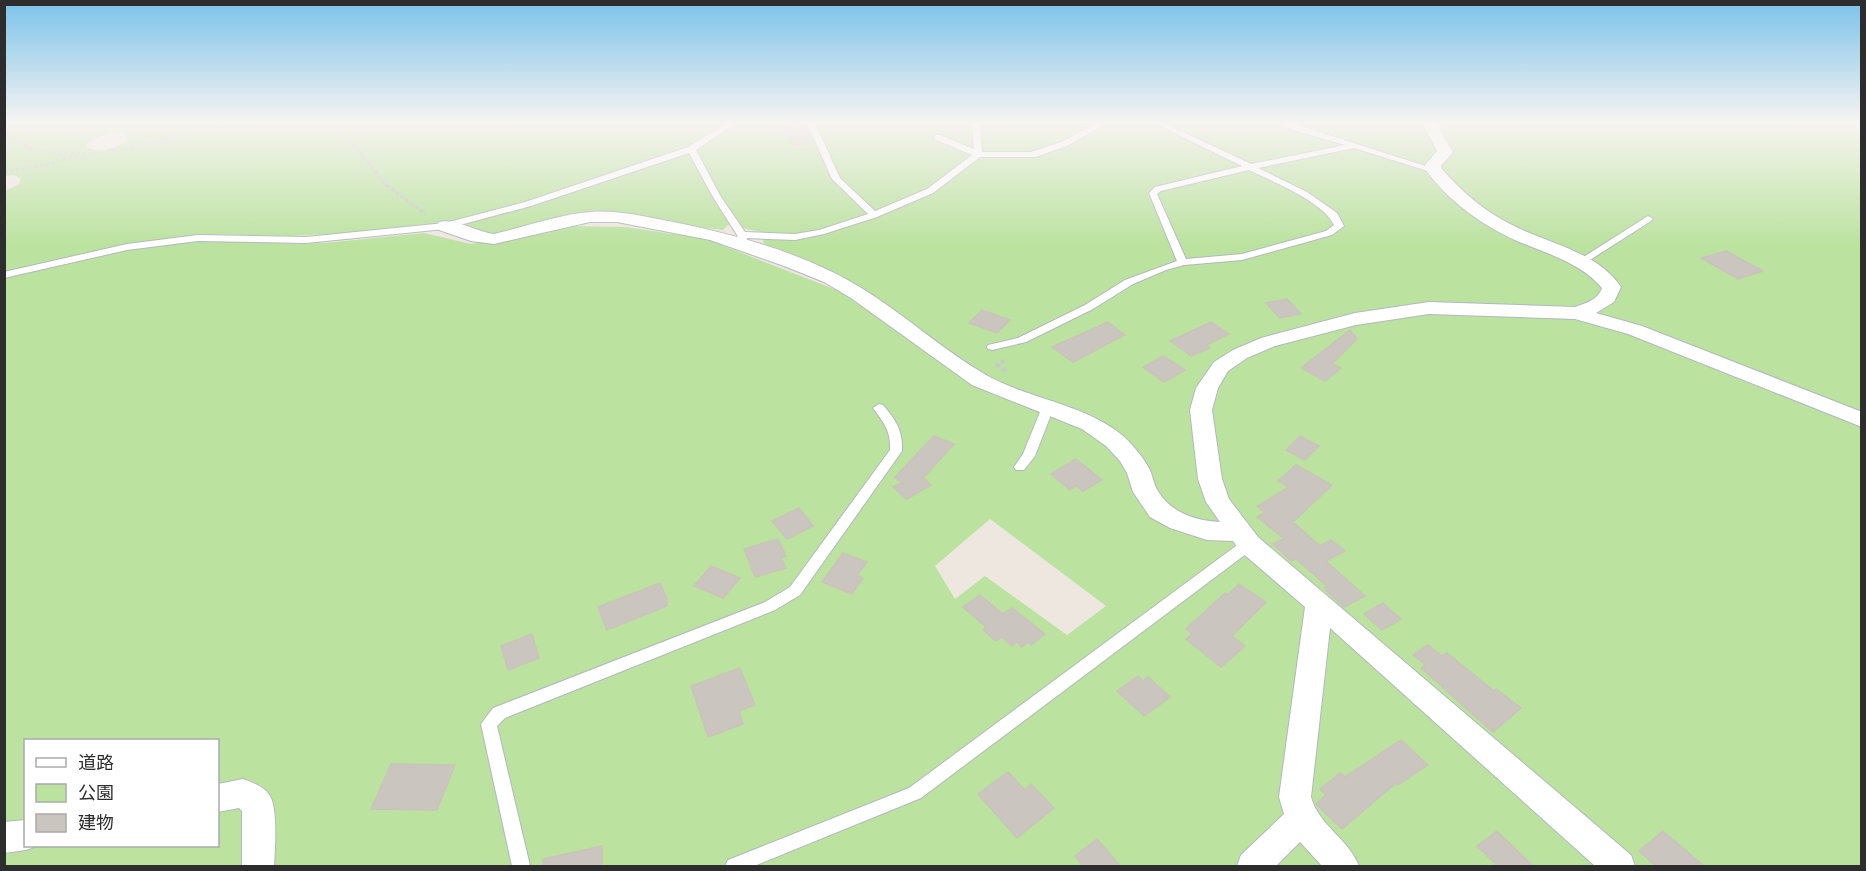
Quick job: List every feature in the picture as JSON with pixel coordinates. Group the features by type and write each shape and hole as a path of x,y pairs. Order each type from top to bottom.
{"street":[{"path":"1435,164 1434,170 1454,191 1492,222 1600,273 1612,287 1610,295 1599,305 1576,313"},
{"path":"448,226 477,237 494,239 604,216 742,239 831,278 858,294 979,380 1090,424 1114,441 1139,472 1145,492 1159,511 1179,522 1207,531 1243,538"},
{"path":"1620,867 1243,538 1218,502 1210,479 1201,410 1207,388 1221,367 1240,354 1279,339 1355,319 1429,308 1576,313 1635,330 1862,420"},
{"path":"1319,603 1295,797 1301,819 1343,867"},
{"path":"219,798 243,793 258,804 258,867"},
{"path":"1253,867 1301,819"},
{"path":"4,838 24,835"}],"lane":[{"path":"4,275 127,248 198,238 306,240 448,226 547,198 648,164"},
{"path":"699,164 742,239 806,235 874,215 930,191 965,164"},
{"path":"829,164 836,178 874,215"},
{"path":"992,347 1022,340 1089,307 1129,282 1183,262 1257,254 1329,233 1339,226 1334,215 1304,194 1243,164"},
{"path":"1183,262 1153,193 1158,189 1267,164"},
{"path":"1413,164 1434,170"},
{"path":"1579,263 1648,219"},
{"path":"1020,467 1029,456 1048,407"},
{"path":"521,867 489,724 499,713 770,606 795,591 896,451 895,428 879,408"},
{"path":"734,867 915,794 1243,538"}],"path":[{"path":"4,172 50,164"},
{"path":"368,164 419,211 448,226"},
{"path":"1014,377 997,364 1017,353"}],"green space":[{"path":"5,164 1861,164 1861,866 5,866 4,191 18,185 21,179 14,175 5,176","holes":["613,211 673,224 723,230 728,225 761,232 764,244 854,283 834,289 706,239 626,227 570,226 471,244 424,233 293,244 228,240 212,234 288,236 348,233 450,222 494,236 592,212","990,519 1106,606 1067,635 985,576 955,599 935,566"]}],"building":[{"path":"1726,251 1763,271 1738,279 1701,258"},
{"path":"1287,299 1301,314 1280,318 1266,303"},
{"path":"982,310 1010,320 997,333 969,323"},
{"path":"1108,322 1125,335 1073,362 1052,347"},
{"path":"1211,322 1229,334 1206,345 1210,348 1191,356 1170,341"},
{"path":"1350,330 1357,339 1332,364 1341,368 1325,381 1301,368"},
{"path":"1163,356 1185,370 1164,382 1143,367"},
{"path":"934,436 954,444 923,478 931,485 907,499 893,487 902,483 895,477"},
{"path":"1300,436 1319,446 1305,460 1286,450"},
{"path":"1076,459 1102,480 1083,491 1076,486 1070,490 1051,474"},
{"path":"1296,465 1332,485 1293,522 1320,546 1331,540 1345,551 1326,561 1365,596 1344,607 1324,588 1327,586 1296,559 1291,561 1273,544 1284,539 1257,517 1265,513 1257,506 1289,487 1278,481"},
{"path":"799,508 813,526 787,539 772,521"},
{"path":"778,539 786,556 781,558 786,568 755,577 744,549"},
{"path":"843,553 867,562 857,575 863,578 852,594 822,582"},
{"path":"711,566 740,578 723,598 694,586"},
{"path":"660,583 667,599 667,606 607,630 598,607"},
{"path":"1239,584 1266,602 1232,636 1245,646 1221,667 1186,639 1192,634 1186,629 1225,593 1228,595"},
{"path":"980,595 1003,614 1012,608 1045,634 1031,645 1028,642 1022,647 1017,642 1012,646 1002,637 996,641 983,630 986,627 963,607"},
{"path":"1383,603 1401,619 1382,630 1364,614"},
{"path":"532,634 539,658 508,670 501,646"},
{"path":"1428,645 1442,656 1447,653 1494,691 1496,689 1521,708 1493,732 1421,668 1426,665 1413,655"},
{"path":"740,668 755,705 739,711 743,724 708,737 691,686"},
{"path":"1138,676 1143,681 1148,677 1170,697 1144,716 1117,691"},
{"path":"1401,740 1428,765 1398,785 1396,783 1342,829 1316,804 1326,795 1320,789 1340,773 1345,777"},
{"path":"391,764 455,765 437,810 371,809"},
{"path":"1008,772 1025,790 1031,784 1054,808 1017,838 978,794"},
{"path":"1497,831 1534,867 1499,867 1477,846"},
{"path":"1663,831 1705,867 1657,867 1639,851"},
{"path":"1097,839 1121,867 1084,867 1075,856"},
{"path":"602,846 602,867 543,867 543,859"}]}
